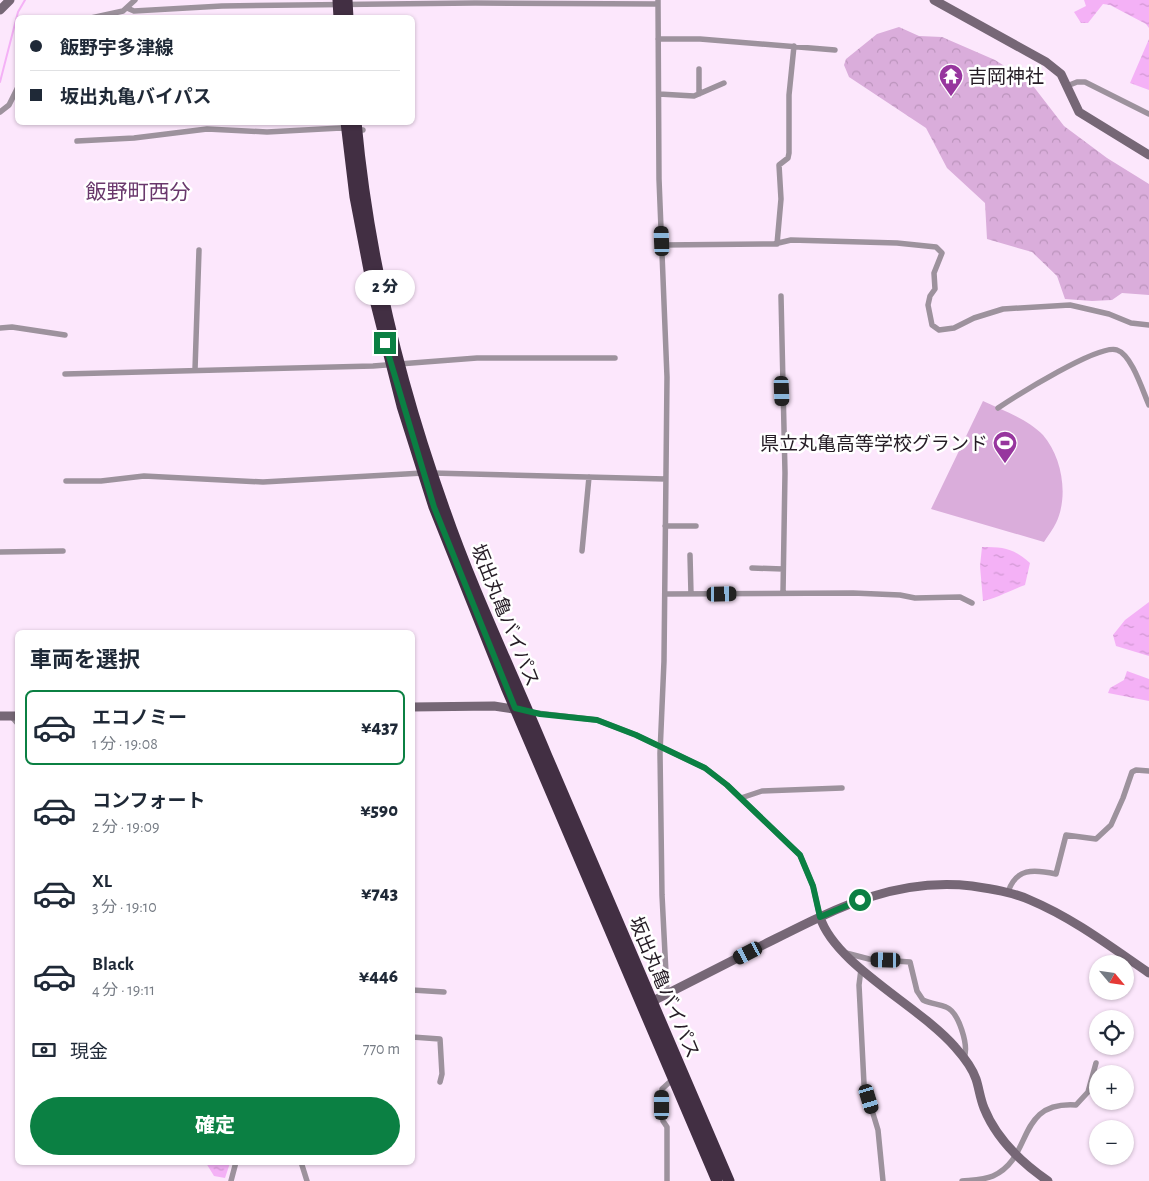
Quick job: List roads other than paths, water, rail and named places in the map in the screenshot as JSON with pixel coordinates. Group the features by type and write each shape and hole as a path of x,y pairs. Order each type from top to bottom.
{"highway":[{"name":"坂出丸亀バイパス","path":"353,127 396,364 428,473 471,602 564,819 729,1181"},
{"name":"坂出丸亀バイパス","path":"428,473 528,712 564,819"},
{"name":"坂出丸亀バイパス","path":"647,1004 673,1079 717,1181"}],"main road":[{"path":"0,10 10,0"},
{"path":"934,0 1046,62 1061,74 1079,112 1149,155"},
{"path":"415,707 494,706 515,708 528,712"},
{"path":"0,716 14,716"},
{"path":"647,1004 820,917 880,893 917,886 951,884 1008,892 1030,900 1060,914 1149,973"},
{"path":"820,917 833,943 860,969 940,1032 964,1058 976,1079 985,1110 1016,1155 1048,1181"}],"street":[{"path":"107,15 118,13 127,8 134,0"},
{"path":"127,8 134,11 222,6 343,8 516,1 658,2 662,245 667,377 665,594 661,747 662,895 667,993"},
{"path":"658,39 700,39 836,50"},
{"path":"777,244 780,204 779,165 788,158 789,153 789,95 794,46"},
{"path":"699,69 699,94"},
{"path":"1067,86 1077,82 1085,82 1149,114"},
{"path":"659,94 677,96 699,94 724,83"},
{"path":"0,112 10,105 15,94"},
{"path":"77,141 134,138 207,129 267,132 353,127"},
{"path":"662,245 777,244 791,240 897,243 936,248 942,253 934,273 935,289 930,296 928,315 932,325 939,330 954,328 974,318 1003,309 1070,306 1109,314 1131,323 1149,325"},
{"path":"195,370 199,250"},
{"path":"781,296 784,473 783,593"},
{"path":"0,328 12,327 65,335"},
{"path":"998,408 1041,382 1107,348 1117,349 1128,358 1149,406"},
{"path":"66,374 396,364 476,358 615,358"},
{"path":"66,481 101,482 144,476 263,482 428,473 665,479"},
{"path":"582,551 589,477"},
{"path":"665,526 696,526"},
{"path":"0,552 63,551"},
{"path":"690,555 691,594"},
{"path":"752,568 783,569"},
{"path":"665,594 783,593 960,597 972,603"},
{"path":"528,712 597,720 697,763 741,798 800,855 813,886 820,917"},
{"path":"1008,892 1012,879 1020,873 1031,871 1056,874 1066,835 1096,839 1105,833 1124,798 1132,772 1136,770 1149,771"},
{"path":"741,798 762,791 842,788"},
{"path":"844,952 869,960 910,962 917,991 923,1000 948,1007 955,1016 963,1032 964,1058"},
{"path":"860,969 859,985 864,1084 878,1130 883,1181"},
{"path":"415,990 444,992"},
{"path":"415,1037 440,1039 442,1074 440,1082"},
{"path":"962,1181 994,1176 1016,1155 1034,1120 1046,1110 1062,1103 1076,1105 1088,1092 1096,1063"},
{"path":"667,1181 667,1127 663,1121 662,1089 673,1079"},
{"path":"230,1181 235,1165"},
{"path":"302,1165 307,1181"}],"water":[{"path":"1084,0 1149,0 1149,28 1146,24 1110,5 1103,4 1088,23 1081,23 1074,12 1086,6"},
{"path":"1149,39 1149,90 1130,83"},
{"path":"982,547 1008,549 1030,563 1025,585 983,601 980,566"},
{"path":"1149,602 1149,656 1116,646 1113,635 1125,620"},
{"path":"1127,671 1149,679 1149,701 1108,693 1110,688 1124,680"},
{"path":"207,1165 229,1165 225,1178 214,1176"}],"waterway":[{"path":"17,15 25,0"},
{"path":"0,82 15,24"}],"place":[{"name":"吉岡神社","path":"951,97"},
{"name":"県立丸亀高等学校グランド","path":"1005,464"}],"district":[{"name":"飯野町西分","path":"138,192"}]}
